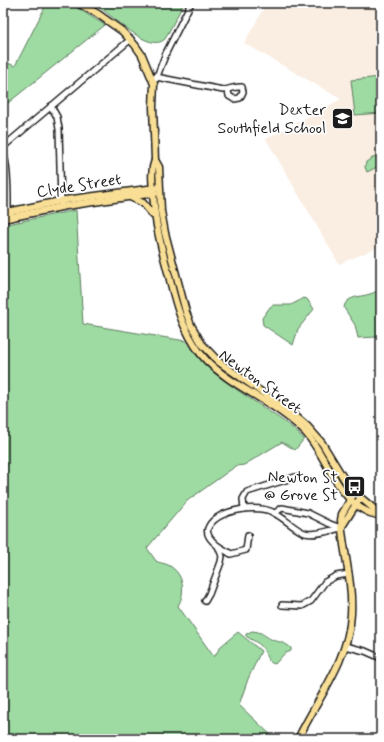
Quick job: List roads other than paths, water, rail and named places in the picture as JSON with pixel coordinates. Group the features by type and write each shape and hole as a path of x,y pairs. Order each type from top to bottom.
{"main road":[{"path":"78,3 116,26 130,39 142,55 154,84"},
{"name":"Newton Street","path":"154,84 153,107 155,160 152,168 154,216 184,326 193,342 207,360 281,413 302,430 316,446 334,478 350,499 368,512 380,516"},
{"name":"Newton Street","path":"155,160 159,167 163,224 183,301 191,325 202,344 218,362 294,415 307,426 319,439 339,472 361,498 380,516"},
{"name":"Clyde Street","path":"61,204 128,196 153,190"},
{"name":"Clyde Street","path":"6,216 61,204 160,190"},
{"name":"Clyde Street","path":"128,196 143,203 150,209 154,216"},
{"path":"298,739 338,664 345,646 351,615 352,600 341,520 342,514 350,499 356,492"},
{"path":"341,528 361,498"}],"street":[{"name":"Newton Street","path":"154,84 173,39 191,3"},
{"path":"3,147 130,39"},
{"path":"156,77 228,90"},
{"path":"51,106 57,117 59,129 61,204"},
{"path":"3,153 6,169 6,216"},
{"path":"244,509 243,499 248,492 295,477"},
{"path":"275,513 282,508 308,513 341,528"},
{"path":"248,535 246,550 231,554 218,546 209,536 208,532 210,525 220,516 244,509 261,509 275,513 304,533 310,534 341,528"},
{"path":"205,601 214,583 221,562 222,556 218,546"},
{"path":"282,604 302,606 311,601 325,582 336,576 349,574"},
{"path":"345,646 365,651 381,658"}],"place":[{"name":"Dexter Southfield School","path":"342,119"},
{"name":"Newton St @ Grove St","path":"354,486"}]}
